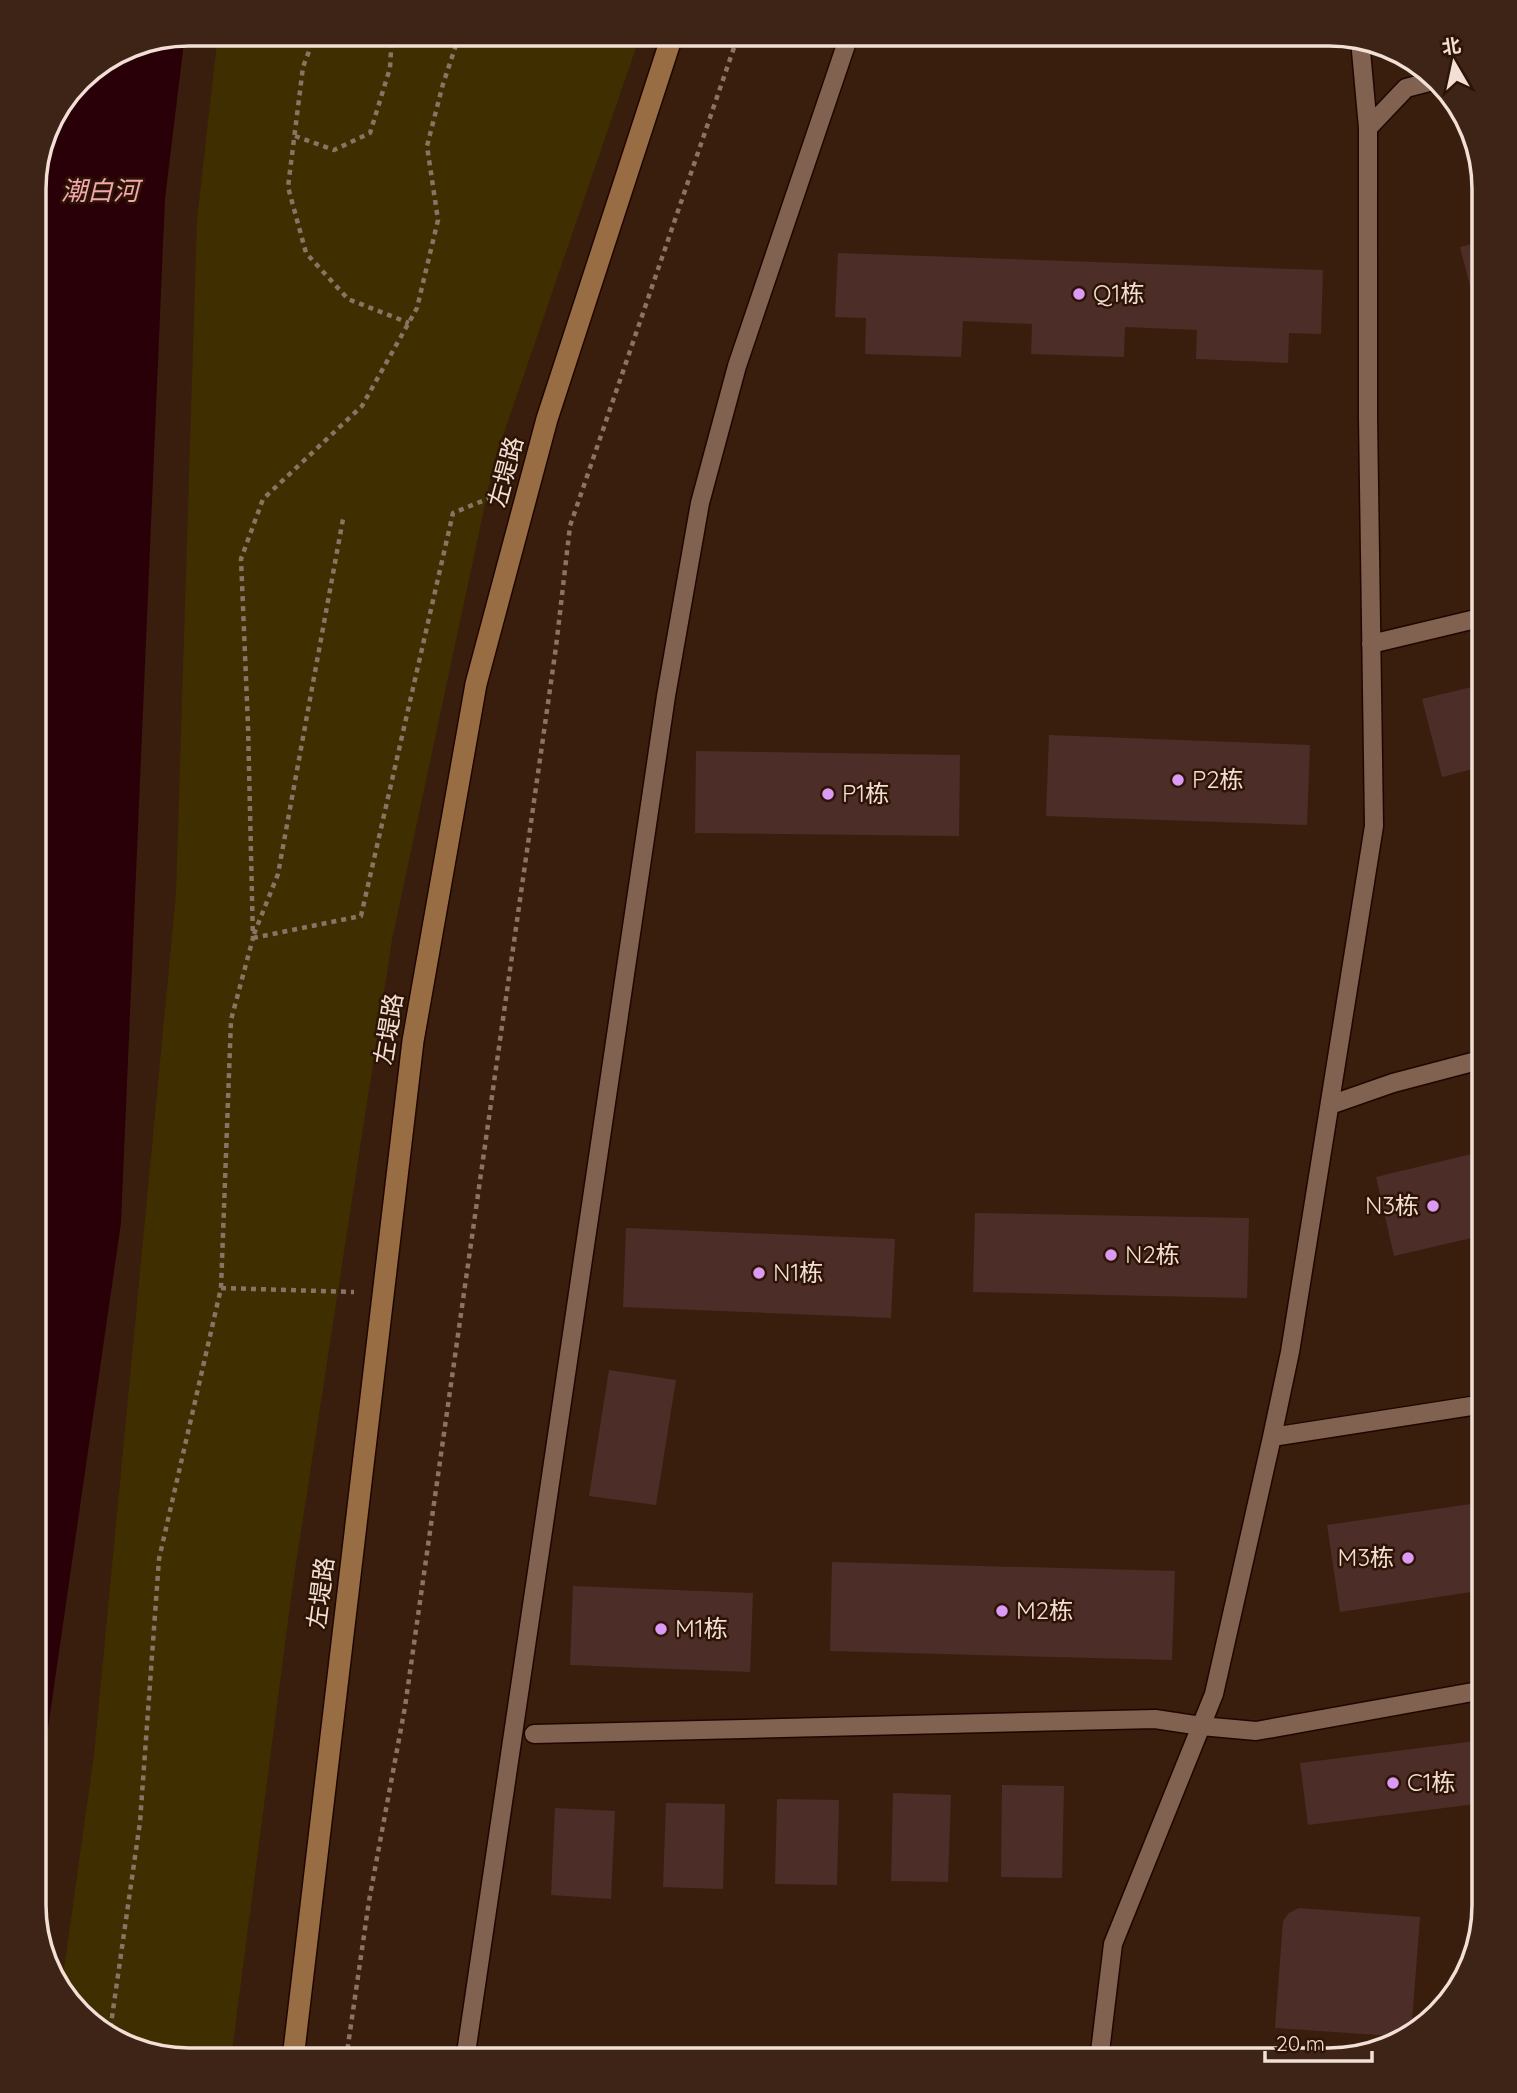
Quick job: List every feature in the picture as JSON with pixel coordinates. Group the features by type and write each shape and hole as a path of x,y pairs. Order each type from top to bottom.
{"street":[{"name":"左堤路","path":"294,2047 413,1041 476,684 547,419 669,46"}],"lane":[{"path":"467,2047 664,710 700,503 737,366 846,46"},
{"path":"1100,2048 1113,1944 1214,1694 1272,1437 1290,1352 1374,826 1368,416 1368,128 1361,49"},
{"path":"1368,128 1406,88 1419,84"},
{"path":"1371,644 1472,620"},
{"path":"1330,1105 1393,1083 1472,1062"},
{"path":"1272,1437 1472,1406"},
{"path":"534,1734 1155,1719 1256,1731 1472,1692"}],"path":[{"path":"311,46 303,67 288,187 306,253 348,299 409,323"},
{"path":"294,136 334,150 370,132 390,68 391,46"},
{"path":"253,938 241,559 263,499 362,406 417,308 438,220 427,146 456,46"},
{"path":"348,2047 369,1901 407,1693 550,688 570,526 735,46"},
{"path":"253,938 361,916 453,513 530,481"},
{"path":"111,2024 139,1822 159,1559 221,1288 231,1020 253,938 278,874 344,519"},
{"path":"221,1288 383,1293"}],"shaded area":[{"path":"217,46 637,46 494,462 392,940 292,1590 233,2047 179,2047 151,2043 134,2037 101,2018 87,2006 63,1973 94,1755 176,894 197,220"}],"water":[{"name":"潮白河","path":"184,46 165,199 121,1223 46,1742 46,179 50,151 60,125 87,87 101,75 134,56 160,48"}],"building":[{"path":"1472,244 1472,294 1460,247"},
{"name":"Q1栋","path":"838,253 1323,270 1321,334 1289,333 1288,363 1196,359 1197,330 1125,327 1124,357 1031,354 1032,324 963,321 961,357 865,354 866,318 835,317"},
{"path":"1472,687 1472,769 1442,777 1422,699"},
{"name":"P2栋","path":"1049,735 1310,745 1307,825 1046,816"},
{"name":"P1栋","path":"696,751 960,755 959,836 695,833"},
{"name":"N3栋","path":"1472,1154 1472,1238 1394,1256 1376,1177"},
{"name":"N2栋","path":"975,1213 1249,1218 1247,1298 973,1292"},
{"name":"N1栋","path":"626,1228 895,1239 891,1318 623,1307"},
{"path":"609,1370 676,1380 656,1505 589,1496"},
{"name":"M3栋","path":"1472,1504 1472,1592 1340,1612 1327,1525"},
{"name":"M2栋","path":"832,1562 1175,1571 1172,1660 830,1651"},
{"name":"M1栋","path":"573,1586 753,1593 750,1672 570,1665"},
{"name":"C1栋","path":"1472,1742 1472,1804 1308,1825 1300,1763"},
{"path":"1002,1785 1064,1786 1062,1878 1001,1877"},
{"path":"893,1793 951,1795 948,1882 891,1881"},
{"path":"777,1799 839,1800 837,1885 775,1884"},
{"path":"666,1803 725,1804 723,1889 663,1887"},
{"path":"555,1808 615,1811 611,1899 551,1895"},
{"path":"1299,1908 1420,1917 1412,2020 1386,2036 1275,2028 1283,1921 1289,1913"}],"place":[{"name":"Q1栋","path":"1079,294"},
{"name":"P2栋","path":"1178,780"},
{"name":"P1栋","path":"828,794"},
{"name":"N3栋","path":"1433,1206"},
{"name":"N2栋","path":"1111,1255"},
{"name":"N1栋","path":"759,1273"},
{"name":"M3栋","path":"1408,1558"},
{"name":"M2栋","path":"1002,1611"},
{"name":"M1栋","path":"661,1629"},
{"name":"C1栋","path":"1393,1783"}]}
